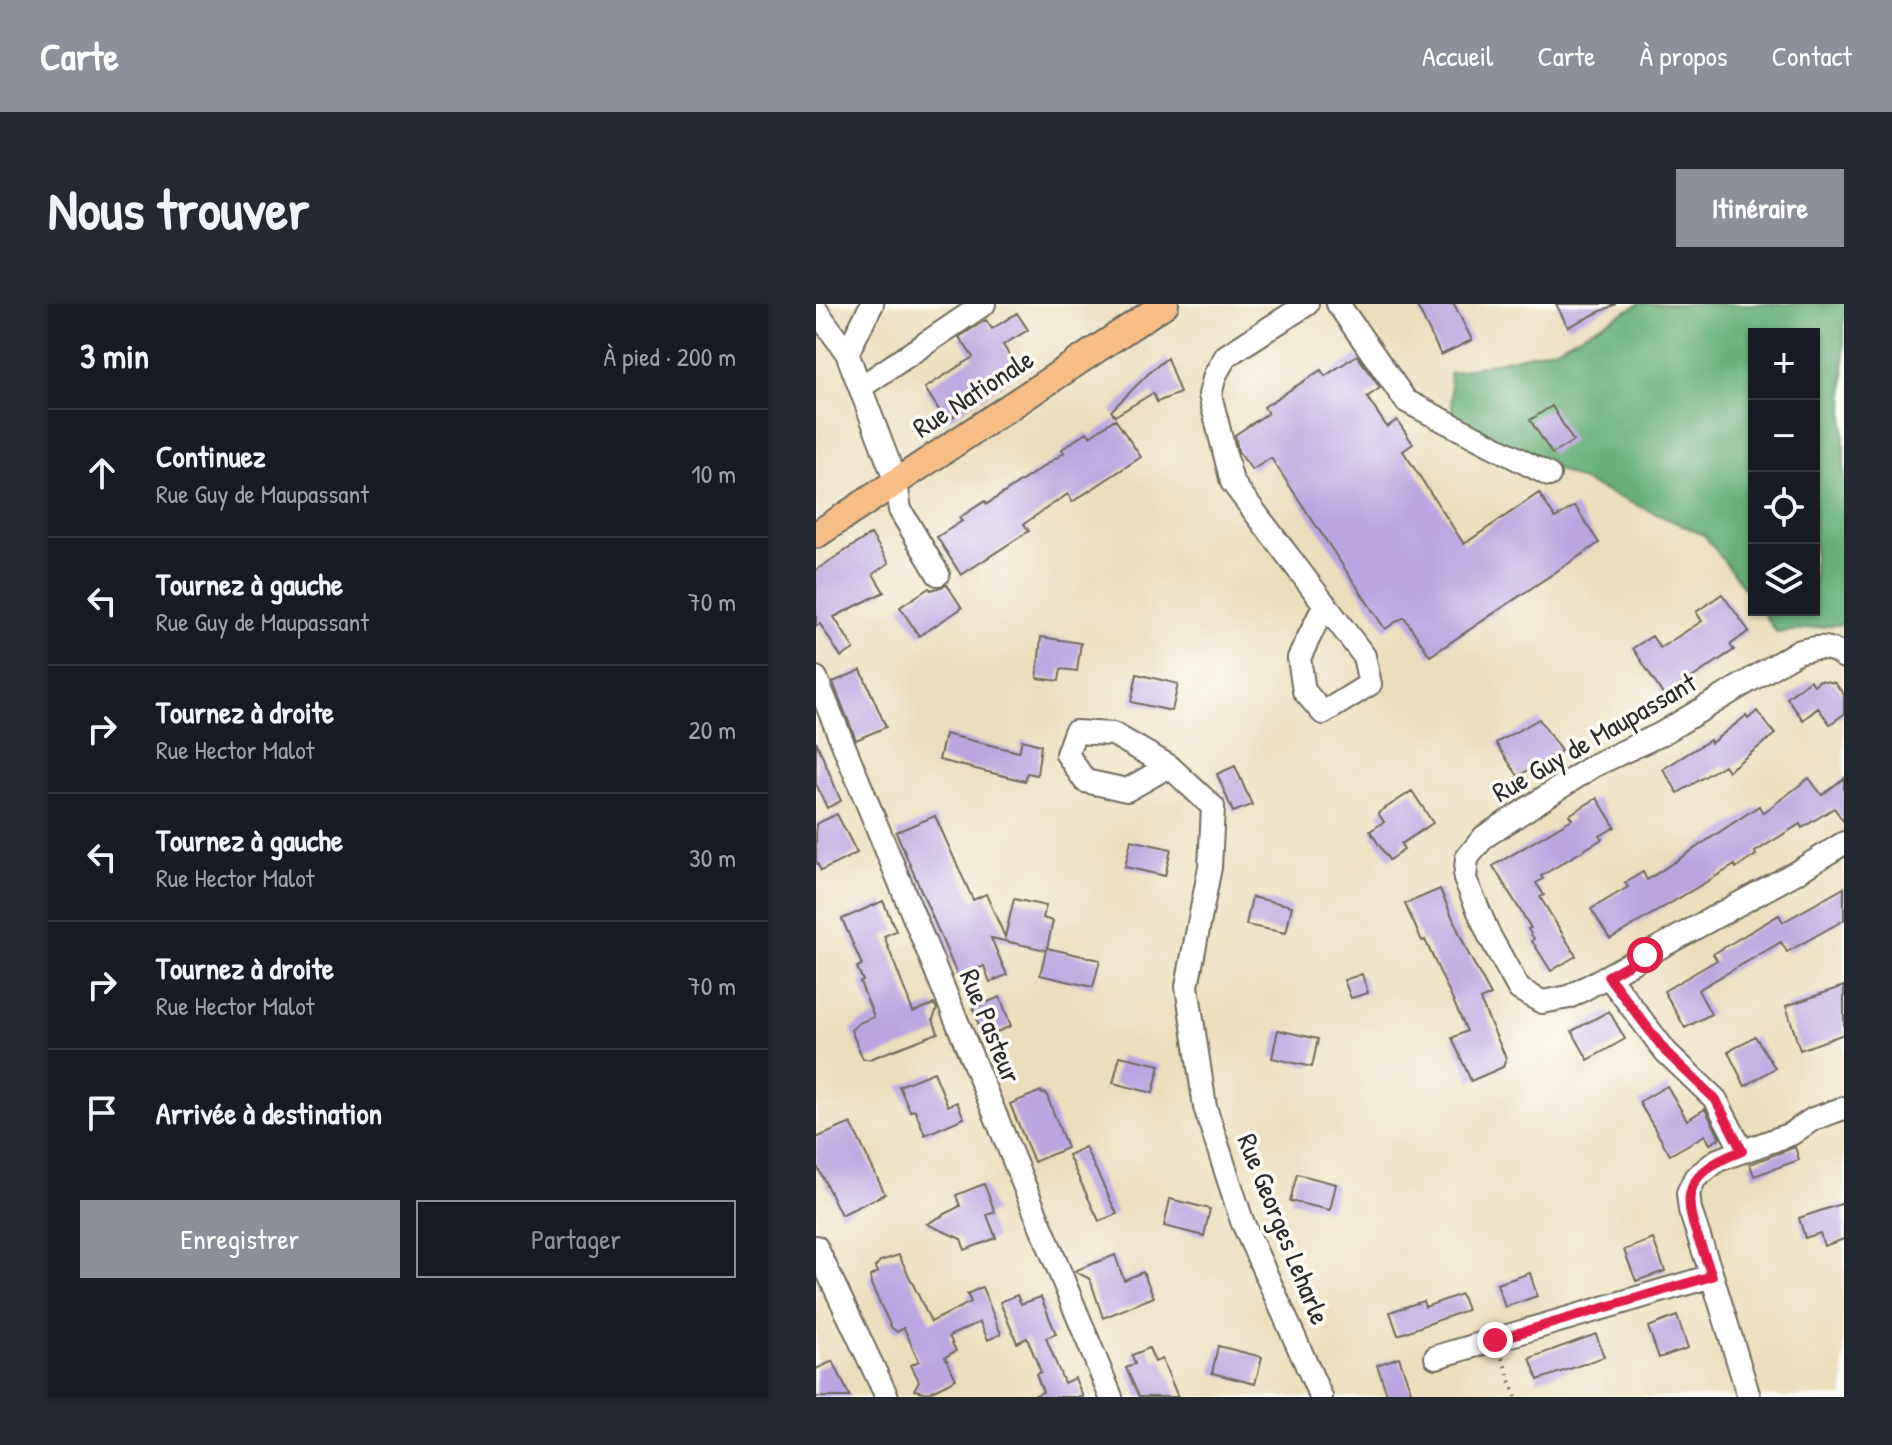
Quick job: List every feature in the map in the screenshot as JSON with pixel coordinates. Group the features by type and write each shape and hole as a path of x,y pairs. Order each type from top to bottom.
{"main road":[{"name":"Rue Nationale","path":"816,535 1165,304"}],"street":[{"path":"847,353 872,304"},
{"path":"861,387 984,304"},
{"path":"1307,304 1226,356 1215,375 1210,395 1232,482 1325,604"},
{"path":"1338,304 1406,401 1549,475"},
{"path":"816,310 847,353 896,482 900,510 938,574"},
{"name":"Rue Guy de Maupassant","path":"1842,652 1819,646 1797,652 1661,734 1593,766 1484,837 1467,858 1465,879 1489,935 1519,989 1542,1002 1569,997 1844,843"},
{"name":"Rue Pasteur","path":"816,678 1111,1397"},
{"name":"Rue Georges Leharle","path":"1169,766 1213,807 1210,867 1187,986 1205,1107 1242,1221 1321,1397"},
{"path":"1608,976 1666,1052 1716,1100 1742,1151"},
{"path":"1749,1397 1690,1210 1688,1193 1695,1178 1718,1160 1791,1134 1813,1119 1844,1108"},
{"path":"816,1247 887,1397"},
{"path":"1436,1357 1712,1276"}],"path":[{"path":"1495,1340 1516,1397"}],"green space":[{"path":"1639,304 1844,304 1844,624 1777,633 1765,616 1820,616 1820,328 1748,328 1748,593 1704,535 1483,437 1453,414 1449,373 1556,348"}],"building":[{"path":"1416,304 1454,304 1472,340 1441,355"},
{"path":"1556,304 1616,304 1568,327"},
{"path":"1017,313 1028,330 1003,345 1020,372 946,421 925,388 973,357 959,337 986,320 992,329"},
{"path":"1357,355 1380,388 1367,397 1387,427 1397,420 1413,444 1403,451 1464,544 1539,493 1555,518 1575,506 1599,543 1430,656 1404,617 1385,629 1271,458 1252,470 1238,451 1235,435 1268,413 1264,407 1321,370 1325,376"},
{"path":"1167,358 1180,393 1157,402 1153,393 1115,416 1111,411"},
{"path":"1552,406 1573,441 1552,454 1530,420"},
{"path":"1115,419 1141,457 1072,502 1068,494 1024,524 1029,531 961,575 937,537 962,521 959,518 985,501 987,504 1064,453 1062,449 1087,432 1090,436"},
{"path":"871,534 889,563 873,574 884,592 834,617 854,649 841,657 820,624 816,626 816,570"},
{"path":"947,585 962,608 919,636 900,607 929,588"},
{"path":"1722,594 1749,631 1730,645 1734,650 1664,696 1633,648 1652,636 1660,648 1702,621 1696,612"},
{"path":"1041,637 1081,643 1077,671 1061,669 1059,681 1037,678"},
{"path":"861,670 886,727 856,740 833,682"},
{"path":"1137,674 1178,684 1172,711 1131,702"},
{"path":"1810,680 1814,685 1820,680 1835,683 1844,695 1844,714 1830,724 1818,708 1803,720 1787,698"},
{"path":"1757,711 1775,734 1728,771 1724,765 1678,793 1663,769 1710,740 1711,743"},
{"path":"1539,719 1561,751 1518,776 1496,743"},
{"path":"945,734 1019,752 1022,740 1041,745 1037,775 1027,773 1025,781 939,760"},
{"path":"816,741 841,801 827,808 816,784"},
{"path":"1235,766 1252,805 1233,812 1217,774"},
{"path":"1809,778 1822,795 1844,778 1844,822 1834,808 1802,828 1800,824 1755,852 1756,855 1736,868 1735,865 1610,939 1591,909 1628,887 1625,883 1643,872 1647,880 1759,806 1763,813"},
{"path":"1412,791 1433,823 1401,844 1404,850 1389,860 1370,831 1384,822 1378,813"},
{"path":"1597,798 1615,827 1600,836 1602,839 1541,876 1543,879 1536,883 1544,895 1540,897 1576,956 1551,971 1532,941 1534,939 1528,929 1531,928 1493,866 1572,819 1569,815"},
{"path":"837,814 857,853 821,871 816,861 816,824"},
{"path":"935,816 973,900 986,894 1005,937 1014,899 1046,906 1043,918 1053,921 1047,948 1100,960 1093,987 1040,975 1046,950 991,938 1007,975 990,982 984,966 958,977 896,832"},
{"path":"1131,840 1171,849 1165,876 1125,867"},
{"path":"1844,888 1844,920 1787,952 1781,942 1698,990 1711,1014 1685,1028 1664,991 1717,960 1713,954 1779,915 1783,922"},
{"path":"1440,889 1468,953 1491,995 1480,1000 1506,1058 1503,1067 1471,1081 1452,1038 1467,1031 1405,904"},
{"path":"1252,897 1292,906 1286,933 1246,925"},
{"path":"883,901 896,931 884,936 913,1012 934,1004 937,1009 933,1019 938,1033 863,1059 851,1030 874,1017 860,982 863,981 857,967 862,965 842,919"},
{"path":"1362,974 1368,993 1351,998 1344,980"},
{"path":"1844,986 1844,1034 1800,1050 1786,1006"},
{"path":"1000,997 1011,1026 983,1038 973,1008"},
{"path":"1609,1011 1625,1039 1588,1060 1572,1031"},
{"path":"1278,1030 1318,1039 1312,1067 1272,1058"},
{"path":"1755,1036 1775,1068 1745,1086 1728,1052"},
{"path":"1120,1056 1160,1065 1153,1093 1113,1083"},
{"path":"934,1072 948,1106 957,1102 964,1118 925,1135 915,1110 910,1111 899,1086"},
{"path":"1667,1086 1687,1120 1705,1109 1720,1138 1710,1144 1705,1135 1670,1155 1639,1102"},
{"path":"1041,1091 1042,1094 1046,1093 1067,1148 1034,1162 1010,1104"},
{"path":"851,1123 885,1194 841,1215 816,1164 816,1138"},
{"path":"1085,1147 1117,1214 1099,1221 1068,1155"},
{"path":"1795,1147 1799,1160 1754,1176 1750,1164"},
{"path":"1297,1174 1336,1184 1330,1210 1290,1201"},
{"path":"984,1184 995,1212 987,1215 996,1238 965,1250 961,1239 927,1224 960,1206 956,1195"},
{"path":"1170,1199 1210,1209 1204,1236 1164,1226"},
{"path":"1844,1203 1844,1239 1824,1246 1820,1233 1805,1238 1799,1218"},
{"path":"1653,1239 1665,1271 1636,1281 1624,1250"},
{"path":"899,1255 931,1322 971,1302 967,1294 982,1287 1001,1334 988,1340 980,1322 949,1336 956,1351 945,1357 956,1379 928,1393 914,1390 919,1381 911,1365 919,1361 904,1328 897,1332 891,1327 871,1284 870,1276 878,1272 875,1267 880,1261"},
{"path":"1115,1255 1124,1280 1143,1272 1154,1297 1103,1318 1090,1279 1074,1271"},
{"path":"1530,1273 1537,1296 1505,1307 1497,1284"},
{"path":"1461,1294 1467,1310 1398,1335 1390,1312 1423,1301 1425,1307"},
{"path":"1017,1295 1021,1304 1041,1297 1056,1334 1046,1338 1064,1383 1075,1378 1083,1397 1031,1397 1043,1392 1036,1374 1041,1372 1027,1338 1017,1343 1000,1302"},
{"path":"1677,1316 1688,1348 1659,1358 1648,1327"},
{"path":"1596,1334 1604,1357 1538,1380 1530,1358"},
{"path":"1218,1346 1262,1357 1255,1384 1212,1373"},
{"path":"1149,1348 1155,1362 1162,1359 1178,1397 1139,1397 1126,1368 1135,1364 1132,1355"},
{"path":"1399,1357 1413,1397 1388,1397 1377,1365"},
{"path":"833,1361 850,1397 816,1397 816,1369"}],"route":[{"path":"1495,1340 1712,1276 1690,1210 1688,1193 1695,1178 1718,1160 1742,1151 1716,1100 1666,1052 1608,976 1645,955"}]}
